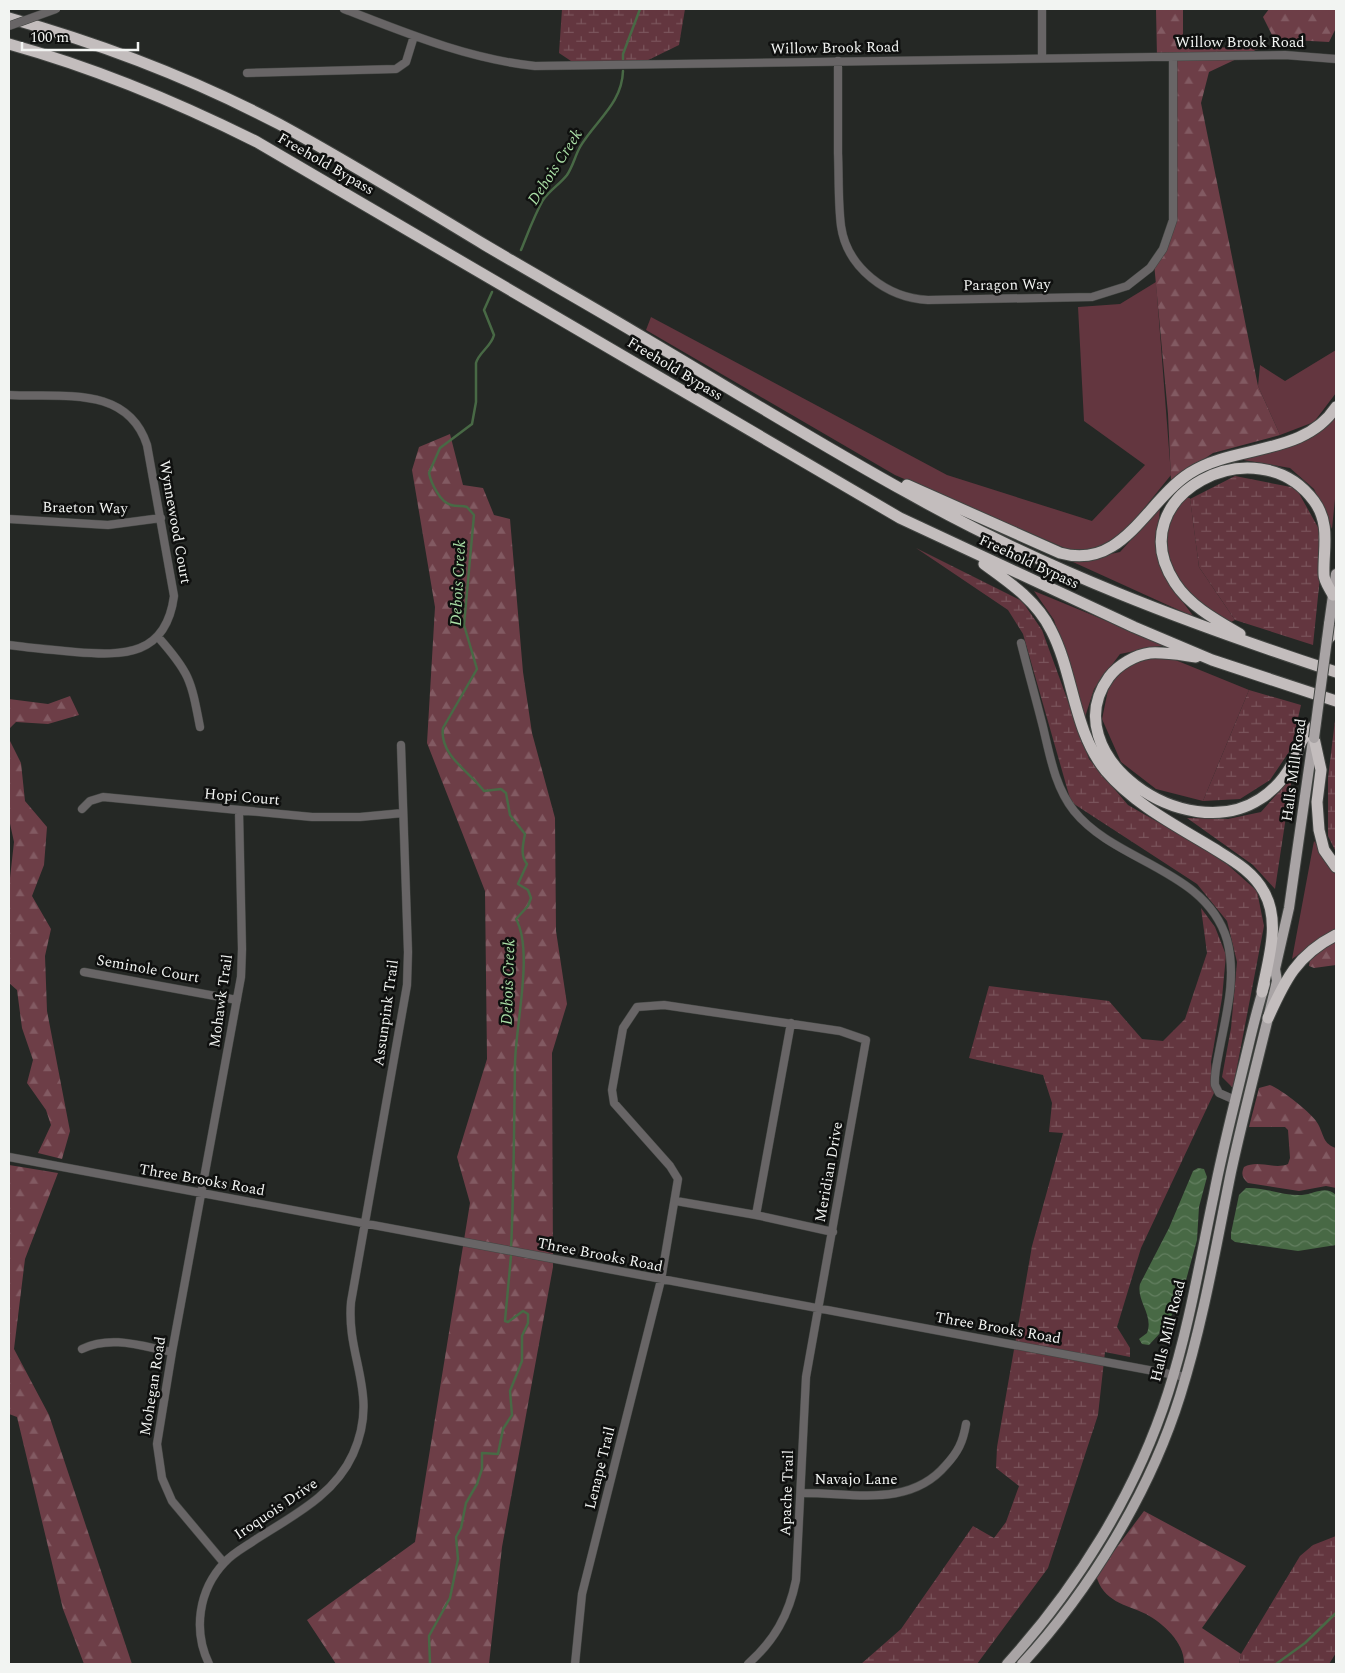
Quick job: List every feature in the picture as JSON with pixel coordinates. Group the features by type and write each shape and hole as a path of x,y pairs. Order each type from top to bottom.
{"highway":[{"name":"Freehold Bypass","path":"9,18 99,46 160,69 279,124 642,336 844,457 914,497 984,532 1064,570 1130,598 1270,650 1336,672"},
{"name":"Freehold Bypass","path":"9,44 130,84 194,111 258,142 381,212 860,496 958,546 1134,627 1212,660 1336,701"},
{"path":"844,457 1051,550 1069,556 1087,556 1107,550 1123,540 1173,486 1192,471 1214,462 1292,440 1317,427 1336,407"},
{"path":"1270,650 1203,611 1180,590 1168,572 1162,547 1164,527 1174,502 1188,488 1219,472 1242,468 1267,471 1300,487 1315,502 1324,521 1326,551 1324,576 1333,595"},
{"path":"958,546 1029,599 1044,616 1057,643 1092,749 1117,784 1138,801 1245,869 1262,888 1271,910 1272,928 1262,992"},
{"path":"1327,640 1333,627"},
{"path":"1212,660 1164,653 1144,654 1125,662 1106,682 1097,704 1098,730 1110,758 1129,780 1154,798 1177,809 1204,814 1227,812 1252,804 1272,790 1290,769 1315,725"},
{"path":"1309,738 1321,770 1317,802 1319,830 1324,850 1336,867"},
{"path":"1268,1018 1279,992 1297,964 1318,944 1336,935"}],"main road":[{"path":"1333,627 1333,595 1336,574"},
{"name":"Halls Mill Road","path":"1315,725 1327,640"},
{"name":"Halls Mill Road","path":"1022,1664 1072,1603 1126,1518 1160,1450 1186,1377 1235,1155 1277,981 1275,969 1289,908 1309,738"},
{"name":"Halls Mill Road","path":"1006,1664 1067,1589 1116,1511 1149,1446 1174,1375 1197,1279 1235,1100 1262,992 1267,978 1275,969"},
{"path":"1197,1279 1200,1286 1195,1322 1198,1327"}],"street":[{"path":"9,26 56,9"},
{"name":"Willow Brook Road","path":"344,9 414,36 481,57 535,66 1297,54 1336,59"},
{"path":"1042,9 1042,57"},
{"path":"247,73 396,70 406,62 414,36"},
{"name":"Paragon Way","path":"838,61 839,192 841,227 846,242 857,262 879,284 907,297 928,300 1092,297 1127,286 1150,268 1163,249 1173,220 1173,57"},
{"name":"Wynnewood Court","path":"9,395 92,398 113,404 128,413 144,436 161,518 174,596 170,614 158,637"},
{"name":"Braeton Way","path":"9,519 108,525 161,518"},
{"path":"9,646 115,655 139,649 158,637 181,663 189,677 200,727"},
{"path":"1021,643 1052,763 1061,789 1070,805 1081,818 1100,834 1192,890 1207,905 1220,925 1229,951 1232,980 1215,1085 1219,1093 1235,1100"},
{"name":"Assunpink Trail","path":"365,1224 407,985 401,745"},
{"name":"Hopi Court","path":"82,809 90,801 103,797 239,811 336,818 403,813"},
{"name":"Mohawk Trail","path":"202,1194 237,1000 242,949 239,811"},
{"name":"Seminole Court","path":"84,972 237,1000"},
{"name":"Lenape Trail","path":"575,1664 582,1594 661,1280 676,1201 678,1179 670,1166 614,1103 612,1090 623,1028 637,1007 664,1005 791,1023"},
{"path":"756,1215 791,1023"},
{"name":"Meridian Drive","path":"791,1023 840,1031 866,1040 818,1308"},
{"name":"Three Brooks Road","path":"9,1157 1186,1377"},
{"name":"Mohegan Road","path":"202,1194 172,1352 157,1444 162,1478 180,1512 224,1563"},
{"path":"676,1201 756,1215 833,1232"},
{"name":"Iroquois Drive","path":"209,1664 200,1636 200,1615 206,1593 224,1563 322,1496 344,1472 354,1453 362,1424 365,1400 350,1316 365,1224"},
{"name":"Apache Trail","path":"748,1664 776,1634 788,1610 794,1592 798,1568 805,1390 818,1308"},
{"path":"82,1349 95,1342 110,1341 172,1352"},
{"name":"Navajo Lane","path":"801,1493 887,1495 916,1489 936,1476 957,1453 961,1446 966,1424"}],"green space":[{"path":"562,9 685,9 679,45 636,66 583,69 559,53"},
{"path":"1156,9 1183,9 1183,48 1262,47 1209,72 1201,103 1258,386 1280,435 1213,453 1171,481 1168,414 1154,263 1174,220 1175,57 1157,57"},
{"path":"1269,9 1336,9 1336,28 1329,42 1274,39 1263,17"},
{"path":"1156,282 1171,475 1124,533 1093,550 1067,549 895,475 646,330 651,317 947,475 1092,521 1145,465 1084,421 1078,307 1120,304"},
{"path":"1336,350 1336,393 1314,422 1280,435 1258,386 1260,365 1285,381"},
{"path":"1336,415 1336,489 1332,529 1314,489 1290,468 1238,459"},
{"path":"450,434 463,485 483,488 494,515 510,519 523,672 532,733 555,818 556,931 567,1004 552,1053 553,1267 502,1547 489,1664 336,1664 307,1620 415,1542 470,1203 457,1157 487,1059 485,891 427,743 435,607 412,470 419,447"},
{"path":"1235,476 1296,488 1324,538 1313,645 1235,620 1199,567 1190,499"},
{"path":"1182,497 1190,498 1199,567 1235,620 1229,623 1191,594 1173,567 1167,544 1168,532 1170,520"},
{"path":"1160,508 1156,553 1174,590 1194,617 1073,562 1120,552"},
{"path":"916,548 1022,601 1042,630 1089,759 1128,805 1219,857 1257,891 1264,926 1233,1088 1222,1077 1231,1028 1237,962 1227,921 1197,884 1071,802 1023,634 1008,610"},
{"path":"1034,591 1165,645 1120,654 1094,689 1085,717 1054,620"},
{"path":"1168,657 1249,690 1203,801 1156,789 1121,762 1102,719 1109,685 1124,668 1148,658"},
{"path":"1249,690 1301,705 1291,749 1270,780 1240,799 1203,801"},
{"path":"70,696 79,715 48,724 16,722 9,729 9,699 48,704"},
{"path":"1336,712 1336,852 1328,836 1328,778"},
{"path":"9,739 21,763 25,801 47,827 44,865 32,896 51,929 45,956 47,1011 70,1131 62,1159 38,1153 51,1125 46,1110 27,1083 33,1060 22,1028 17,990 9,983 9,887 14,842 9,819"},
{"path":"1292,777 1275,889 1253,865 1187,818 1228,819 1261,812"},
{"path":"1314,841 1336,868 1336,929 1292,959"},
{"path":"1201,908 1215,927 1226,955 1222,998 1211,1062 1214,1093 1141,1248 1117,1327 1130,1348 1130,1357 1105,1352 1098,1415 1048,1568 977,1664 861,1664 901,1629 973,1526 994,1538 1006,1522 1019,1486 996,1468 997,1447 1032,1246 1063,1133 1049,1132 1052,1103 1043,1075 969,1058 989,986 1109,1001 1142,1039 1163,1041 1185,1019 1207,953"},
{"path":"1336,940 1336,965 1314,968 1309,966 1310,959"},
{"path":"1270,1085 1289,1096 1304,1108 1318,1124 1326,1142 1336,1148 1336,1188 1326,1186 1299,1191 1248,1183 1244,1179 1242,1174 1244,1167 1255,1164 1283,1166 1288,1164 1290,1158 1288,1130 1285,1127 1249,1127 1259,1088"},
{"path":"9,1165 58,1173 25,1259 14,1349 49,1415 132,1664 84,1664 63,1609 17,1417 9,1414"},
{"path":"1144,1511 1246,1566 1202,1628 1241,1654 1239,1664 1184,1664 1181,1649 1177,1642 1160,1623 1146,1614 1109,1597 1099,1584 1096,1575"},
{"path":"1336,1536 1336,1653 1329,1664 1239,1664 1241,1654 1300,1556 1313,1545"}],"water":[{"path":"1198,1168 1204,1169 1207,1177 1199,1207 1197,1240 1180,1302 1161,1332 1149,1345 1142,1344 1139,1339 1147,1333 1149,1326 1147,1314 1140,1296 1140,1284 1169,1228 1193,1171"},
{"path":"1246,1188 1295,1195 1324,1190 1332,1192 1336,1195 1336,1245 1298,1251 1235,1242 1231,1239 1231,1233 1239,1195"}],"waterway":[{"name":"Debois Creek","path":"623,59 623,54 640,9"},
{"name":"Debois Creek","path":"521,250 543,200 567,175 580,147 613,103 618,93 623,71"},
{"name":"Debois Creek","path":"492,292 484,310 494,335 476,363 476,402 472,424 440,448 429,473 434,487 443,500 451,505 467,507 474,515 464,625 477,669 443,728 443,738 446,747 457,763 484,791 501,789 506,793 510,815 525,834 523,853 527,864 518,884 528,890 531,898 528,906 516,919 521,933 524,969 515,1065 511,1249"},
{"name":"Debois Creek","path":"430,1664 429,1636 450,1598 458,1559 456,1537 461,1528 466,1503 477,1484 482,1469 482,1453 498,1454 503,1429 512,1415 510,1391 522,1361 522,1336 528,1323 528,1314 523,1311 508,1322 505,1321 511,1256"},
{"path":"1276,1664 1305,1643 1336,1613"}]}
